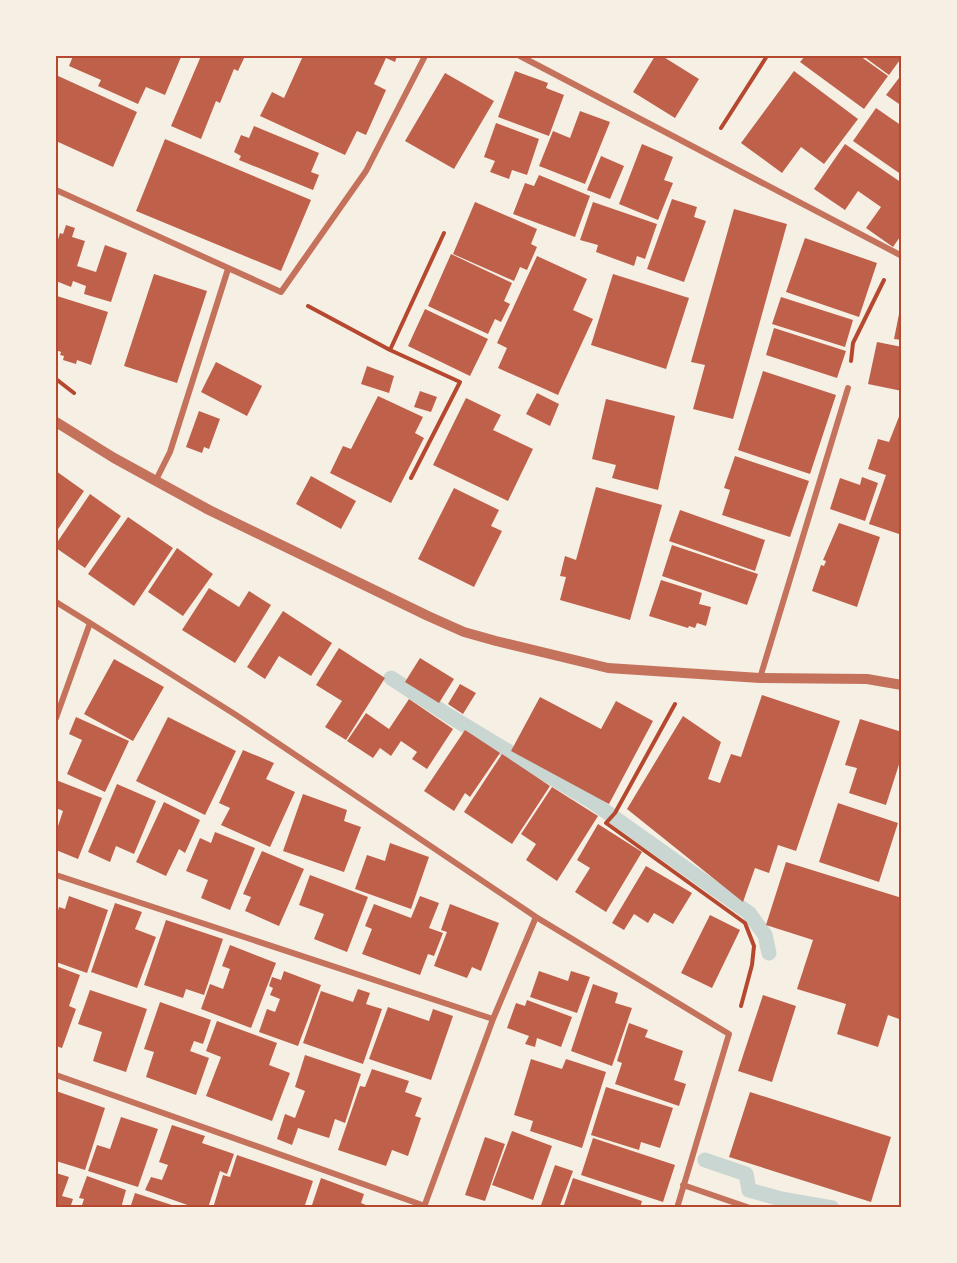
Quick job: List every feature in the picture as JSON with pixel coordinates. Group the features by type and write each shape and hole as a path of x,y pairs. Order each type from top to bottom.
{"street":[{"path":"56,190 281,292 366,171 425,56"},
{"path":"520,56 899,255 902,247"},
{"path":"155,482 170,452 228,269"},
{"path":"760,678 848,388"},
{"path":"56,422 155,482 464,632 536,652 608,668 760,678 867,678 902,685"},
{"path":"56,602 236,715 536,917 729,1034 676,1208"},
{"path":"56,718 90,623"},
{"path":"56,875 493,1019"},
{"path":"56,1075 424,1207 493,1019 536,917"},
{"path":"683,1185 750,1208"}],"path":[{"path":"705,153 767,56"},
{"path":"390,350 444,233"},
{"path":"848,388 853,343 899,255"},
{"path":"281,292 390,350 460,382 411,478"},
{"path":"56,379 75,393"},
{"path":"692,674 615,813 606,824 745,923 754,946 752,965 740,1010 729,1034"}],"building":[{"path":"73,56 181,57 165,95 146,87 138,104 98,86 101,80 69,66"},
{"path":"201,56 245,56 238,71 234,69 220,103 216,101 201,139 171,126"},
{"path":"303,56 397,56 395,62 386,58 374,84 386,90 366,135 357,131 345,155 260,116 272,92 284,98"},
{"path":"655,56 662,56 699,79 675,118 633,92"},
{"path":"805,56 860,56 888,76 864,109 800,62"},
{"path":"863,56 902,56 902,57 889,75"},
{"path":"515,71 548,83 546,88 564,95 549,136 498,117"},
{"path":"794,71 858,119 824,164 801,147 782,173 741,143"},
{"path":"445,73 494,101 454,169 405,141"},
{"path":"902,74 902,106 886,95"},
{"path":"56,75 137,112 113,167 56,141"},
{"path":"876,108 902,126 902,175 853,141"},
{"path":"580,111 610,122 585,184 539,166 553,131 570,138"},
{"path":"496,123 539,139 527,175 512,170 509,179 490,172 495,161 484,157"},
{"path":"254,126 319,153 311,172 319,175 313,190 239,160 241,156 234,152 241,135 249,138"},
{"path":"165,139 311,200 281,271 136,211"},
{"path":"642,144 673,157 664,180 673,183 658,220 619,204"},
{"path":"845,144 902,183 902,234 893,247 866,228 881,207 858,191 845,210 814,189"},
{"path":"601,156 624,166 610,199 587,190"},
{"path":"539,175 590,196 575,237 513,214 525,183 534,186"},
{"path":"672,199 697,207 694,217 706,221 684,282 647,269"},
{"path":"475,202 537,229 531,244 537,247 527,270 520,267 514,281 453,254"},
{"path":"593,202 657,224 645,259 637,256 634,266 596,252 598,245 580,240"},
{"path":"734,209 787,224 733,419 693,409 705,365 691,362"},
{"path":"66,225 75,228 72,237 85,241 77,266 96,272 105,245 127,253 111,302 84,294 86,286 73,281 71,287 56,281 56,246 60,233 63,234"},
{"path":"805,238 877,263 859,317 786,292"},
{"path":"451,254 512,283 504,301 510,304 501,322 495,319 488,334 428,306"},
{"path":"537,256 587,279 573,310 593,319 558,395 498,368 507,348 497,343"},
{"path":"154,274 207,291 177,383 124,366"},
{"path":"613,274 689,298 666,369 591,345"},
{"path":"57,296 108,312 91,365 77,360 76,364 63,360 64,356 56,350"},
{"path":"781,297 853,320 845,347 772,324"},
{"path":"425,309 488,339 470,376 408,346"},
{"path":"900,309 902,309 902,340 894,339"},
{"path":"774,328 846,351 837,378 766,355"},
{"path":"877,342 902,347 902,391 868,384"},
{"path":"216,362 262,386 247,416 201,392"},
{"path":"367,366 394,376 389,393 361,384"},
{"path":"763,371 836,395 810,474 738,450"},
{"path":"420,391 437,397 431,412 414,407"},
{"path":"537,393 559,404 550,426 526,414"},
{"path":"378,396 423,417 415,433 424,438 391,503 330,473 343,446 351,449"},
{"path":"466,398 501,415 493,430 533,449 508,501 433,465"},
{"path":"606,399 675,416 658,490 612,478 616,465 592,459"},
{"path":"902,409 902,535 869,524 886,475 868,469 878,439 889,442"},
{"path":"199,411 220,419 209,449 204,447 202,453 186,447"},
{"path":"735,456 809,481 790,537 722,515 730,490 724,488"},
{"path":"56,471 84,491 56,532"},
{"path":"311,476 356,501 341,529 296,504"},
{"path":"862,477 878,483 865,521 830,509 840,478 860,485"},
{"path":"596,487 662,505 630,620 560,600 566,577 560,576 565,556 576,560"},
{"path":"454,488 499,510 491,526 502,531 474,587 418,559"},
{"path":"90,494 121,516 85,568 56,548 56,544"},
{"path":"680,510 765,540 755,571 669,541"},
{"path":"128,517 173,548 134,606 88,574"},
{"path":"839,523 880,537 857,607 812,591 821,565 824,566 826,561 823,560"},
{"path":"672,545 758,574 747,605 662,576"},
{"path":"177,548 213,574 183,616 148,592"},
{"path":"661,580 702,593 699,604 711,607 706,626 697,623 695,628 689,626 688,628 649,616"},
{"path":"209,588 239,607 249,591 271,605 235,663 182,630"},
{"path":"283,611 332,643 311,676 279,656 265,679 247,667"},
{"path":"339,648 385,678 346,740 325,727 342,701 316,685"},
{"path":"420,658 454,679 439,703 405,682"},
{"path":"114,659 164,687 133,741 84,714"},
{"path":"460,684 476,693 463,714 448,704"},
{"path":"762,695 840,721 796,851 778,845 769,873 755,868 743,902 627,809 683,716 721,742 708,779 720,783 731,754 741,757"},
{"path":"540,697 601,729 616,701 653,721 609,804 511,751"},
{"path":"409,699 453,729 427,769 412,759 417,752 401,741 391,756 380,748 373,758 347,741 366,713 389,729"},
{"path":"76,717 129,741 105,792 67,774 82,740 69,734"},
{"path":"168,717 236,751 205,815 136,781"},
{"path":"860,719 902,732 902,755 886,805 849,793 857,768 845,765"},
{"path":"465,730 500,753 470,797 465,793 454,811 424,791"},
{"path":"243,750 274,763 266,779 295,792 270,847 221,825 230,808 219,803"},
{"path":"502,754 550,786 512,844 464,812"},
{"path":"56,780 102,798 78,859 56,850 56,825 58,826 63,811 56,808"},
{"path":"117,784 156,801 134,854 116,846 110,862 88,852"},
{"path":"552,787 598,816 557,881 526,860 536,844 521,834"},
{"path":"303,794 347,810 344,821 361,827 344,872 283,851"},
{"path":"164,802 200,820 185,853 179,849 166,876 136,862"},
{"path":"838,803 898,823 879,882 819,862"},
{"path":"598,824 642,852 606,912 575,892 590,868 577,860"},
{"path":"215,832 255,848 230,910 201,898 208,880 186,871 200,838 211,843"},
{"path":"390,843 429,857 411,909 355,889 367,855 385,861"},
{"path":"262,851 304,869 279,926 245,911 251,897 243,894"},
{"path":"786,862 902,898 902,1020 888,1015 878,1047 837,1034 846,1004 797,989 813,940 766,925"},
{"path":"646,866 692,893 673,924 654,913 648,923 634,914 624,930 612,923"},
{"path":"310,875 368,897 347,952 314,939 324,914 299,905"},
{"path":"69,896 108,910 87,973 56,962 56,918 59,907 65,909"},
{"path":"420,896 439,903 429,928 443,933 434,956 428,954 420,975 362,954 372,929 365,926 374,904 411,918"},
{"path":"115,903 142,912 135,929 156,937 137,988 91,972"},
{"path":"450,904 499,923 481,971 472,967 467,978 434,966 447,932 441,930"},
{"path":"710,915 740,930 712,988 681,973"},
{"path":"166,920 223,939 204,995 186,989 183,998 144,985"},
{"path":"230,945 276,963 251,1028 201,1009 210,984 223,989 230,969 222,966"},
{"path":"56,966 80,975 69,1006 76,1009 62,1048 56,1046"},
{"path":"284,971 321,985 298,1046 259,1032 267,1009 275,1012 280,999 270,995 273,988 269,986 272,977 281,980"},
{"path":"539,971 568,981 571,971 590,977 577,1013 530,997"},
{"path":"593,984 618,993 615,1003 632,1008 612,1066 571,1051"},
{"path":"358,989 370,993 366,1004 382,1009 363,1064 303,1043 321,991 353,1002"},
{"path":"90,990 147,1009 126,1072 93,1061 102,1032 78,1024"},
{"path":"763,995 796,1006 772,1082 738,1071"},
{"path":"527,1000 572,1017 561,1047 537,1038 535,1047 525,1044 529,1036 507,1028 516,1003 525,1006"},
{"path":"160,1002 211,1020 203,1044 194,1041 190,1051 209,1058 196,1095 146,1077 154,1052 144,1049"},
{"path":"388,1007 429,1021 433,1009 453,1016 431,1080 369,1059"},
{"path":"217,1021 277,1043 269,1065 290,1073 272,1121 206,1096 221,1057 206,1051"},
{"path":"629,1023 648,1030 645,1037 683,1051 674,1080 686,1084 679,1106 615,1084 622,1063 617,1061"},
{"path":"305,1055 361,1074 345,1123 335,1119 329,1138 298,1128 292,1145 277,1139 285,1114 295,1118 305,1091 295,1087"},
{"path":"531,1059 562,1069 566,1059 606,1072 582,1148 530,1131 533,1121 514,1115"},
{"path":"372,1069 409,1081 405,1092 422,1098 415,1116 421,1118 408,1156 392,1150 386,1166 338,1150 360,1086 365,1087"},
{"path":"606,1087 673,1108 660,1148 641,1142 639,1150 591,1135"},
{"path":"56,1091 105,1108 85,1170 56,1161"},
{"path":"750,1092 891,1137 871,1202 729,1157"},
{"path":"121,1117 158,1129 138,1187 88,1171 97,1145 110,1149"},
{"path":"172,1125 205,1136 202,1143 234,1154 227,1174 220,1171 208,1208 196,1208 145,1190 151,1177 162,1180 168,1165 159,1162"},
{"path":"512,1131 552,1146 533,1200 492,1185"},
{"path":"485,1137 505,1144 485,1201 465,1195"},
{"path":"593,1138 675,1165 663,1202 581,1175"},
{"path":"237,1155 313,1181 304,1208 213,1208 223,1175 230,1177"},
{"path":"555,1165 573,1171 559,1208 540,1208"},
{"path":"56,1173 69,1177 62,1196 73,1199 70,1208 56,1208"},
{"path":"87,1176 126,1190 121,1208 81,1208 84,1199 79,1198"},
{"path":"321,1178 364,1194 361,1203 373,1208 311,1208"},
{"path":"573,1178 642,1201 640,1208 563,1208"},
{"path":"135,1193 178,1207 178,1208 130,1208"}],"waterway":[{"path":"391,678 591,801 749,913 765,935 769,953"},
{"path":"705,1160 746,1174 749,1190 781,1199 832,1208"}]}
